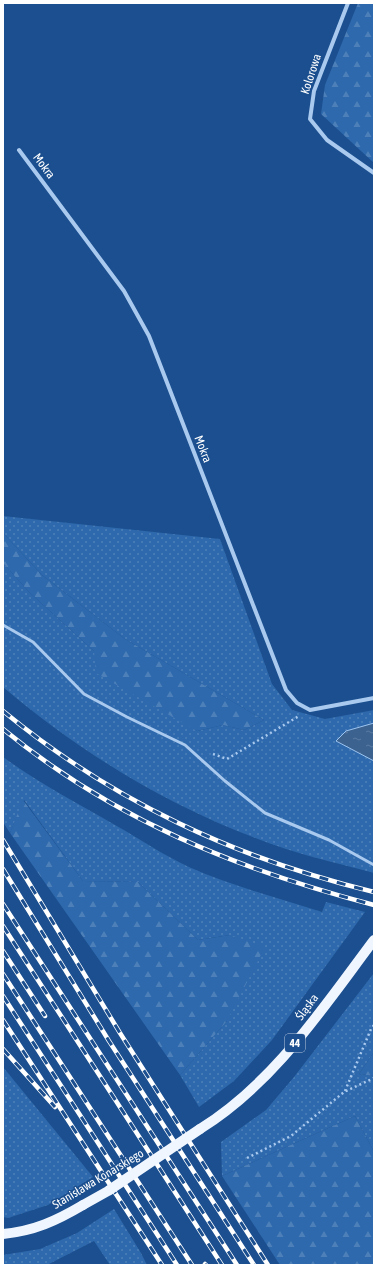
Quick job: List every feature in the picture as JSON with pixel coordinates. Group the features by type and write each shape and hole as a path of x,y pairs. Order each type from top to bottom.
{"main road":[{"name":"Śląska","path":"200,1129 231,1108 271,1071 292,1048 374,940"},
{"name":"Stanisława Konarskiego","path":"3,1234 36,1228 52,1222 108,1191 200,1129"}],"street":[{"name":"Kolorowa","path":"348,3 314,91 310,119 327,140 374,173"},
{"name":"Mokra","path":"19,150 124,291 149,336 286,690 297,703 310,710"},
{"path":"310,710 374,698"}],"lane":[{"path":"3,624 33,642 84,694 185,744 225,781 265,813 329,840 374,866"}],"path":[{"path":"185,744 227,759 310,710"},
{"path":"344,1092 374,1025"},
{"path":"247,1158 291,1136 344,1092 374,1078"}],"green space":[{"path":"358,3 374,3 374,163 321,114 325,85"},
{"path":"3,516 220,539 272,684 292,710 325,719 374,710 374,873 286,849 209,819 172,801 137,782 102,760 35,713 3,687 3,563 29,592 94,651 197,731 223,725 244,730 264,720 125,639 42,575 3,533"},
{"path":"3,533 42,575 125,639 264,720 244,730 223,725 197,731 96,673 94,651 29,592 3,563"},
{"path":"3,757 30,776 161,852 205,874 238,886 322,912 326,902 365,912 272,1040 234,1081 199,1107 180,1075 227,1021 230,935 198,940 138,882 83,881 24,800 10,833 3,822"},
{"path":"23,800 83,881 138,882 198,940 230,935 265,947 227,1021 180,1075 10,833"},
{"path":"374,973 374,1052 359,1074 374,1076 374,1152 355,1116 222,1176 221,1142 266,1110 294,1077"},
{"path":"374,1052 374,1076 359,1074"},
{"path":"3,1067 93,1177 48,1205 8,1218 3,1217"},
{"path":"355,1116 374,1152 374,1265 280,1265 222,1176"},
{"path":"114,1209 147,1265 110,1265 94,1241 47,1265 3,1265 3,1255 40,1249 77,1233"}],"water":[{"path":"374,723 374,761 336,741 346,731"}],"railway":[{"path":"3,711 45,744 88,773 178,823 225,844 273,862 374,892"},
{"path":"3,729 45,761 89,790 133,815 179,838 274,875 323,891 374,905"},
{"path":"3,840 120,1033 268,1265"},
{"path":"3,869 109,1041 254,1265"},
{"path":"3,904 237,1265"},
{"path":"3,926 222,1265"},
{"path":"3,951 45,1016"},
{"path":"3,974 192,1265"},
{"path":"3,996 177,1265"},
{"path":"3,1020 162,1265"},
{"path":"3,1049 55,1107"}]}
